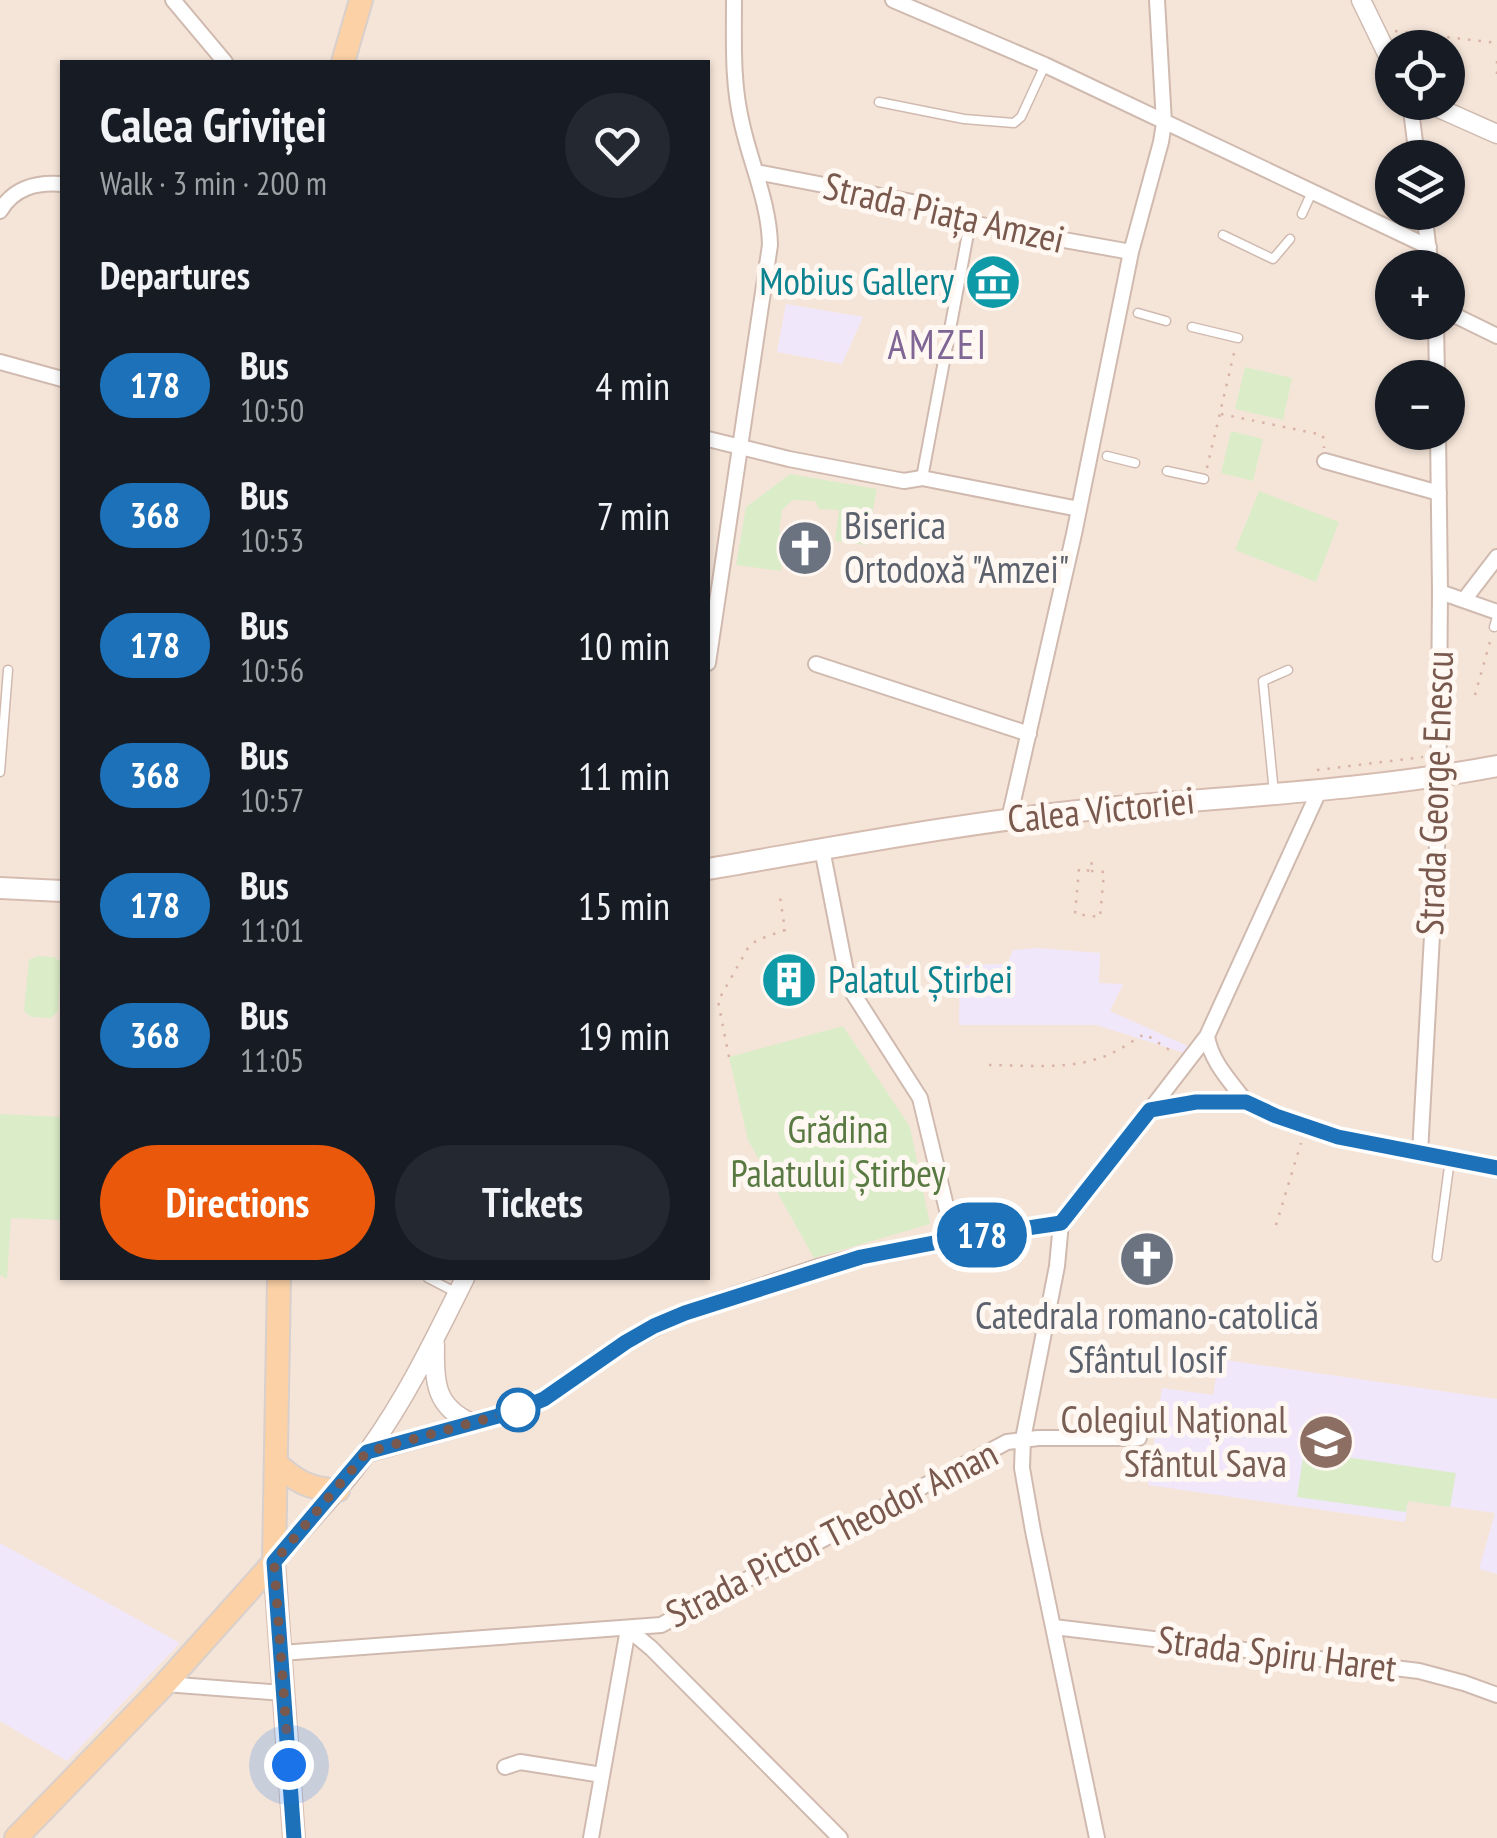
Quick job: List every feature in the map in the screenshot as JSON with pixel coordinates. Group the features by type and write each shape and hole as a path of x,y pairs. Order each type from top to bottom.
{"main road":[{"path":"344,60 361,0"},
{"name":"Calea Victoriei","path":"710,868 1009,819 1320,790 1439,777 1497,766"},
{"path":"0,888 60,891"},
{"path":"279,1280 274,1562 294,1838"},
{"path":"276,1463 303,1484 319,1490 338,1490"},
{"path":"16,1838 274,1562"}],"street":[{"path":"173,0 222,60"},
{"path":"710,649 770,245 768,215 735,88 734,0"},
{"path":"894,0 1045,65 1429,247"},
{"path":"1009,819 1132,252 1161,142 1164,123 1157,0"},
{"path":"1360,0 1374,28"},
{"path":"333,60 350,36"},
{"path":"1465,120 1497,134"},
{"name":"Strada Piața Amzei","path":"756,172 928,205 970,224 1132,252"},
{"path":"0,211 31,185 60,184"},
{"path":"922,478 970,224"},
{"path":"1427,230 1429,250"},
{"path":"1465,320 1497,336"},
{"path":"0,362 60,378"},
{"path":"710,439 904,481 922,478 1079,509"},
{"name":"Strada George Enescu","path":"1420,1153 1439,777 1438,450"},
{"path":"1325,461 1439,492"},
{"path":"1464,600 1497,557"},
{"path":"1440,592 1496,618"},
{"path":"816,664 1029,734"},
{"path":"1097,1838 1022,1468 1023,1439 1057,1266 1061,1223 1207,1036 1320,790"},
{"path":"822,848 849,987 920,1098 954,1239"},
{"path":"1207,1036 1214,1060 1246,1102"},
{"path":"1150,1110 1196,1102 1246,1102 1349,1140 1497,1168"},
{"path":"367,1452 513,1412 544,1399 626,1342 685,1313 847,1260 1061,1223"},
{"path":"274,1562 367,1452 402,1399 461,1286"},
{"path":"435,1339 436,1380 445,1406 472,1423"},
{"path":"1023,1439 1139,1438"},
{"name":"Strada Pictor Theodor Aman","path":"281,1652 670,1622 1002,1444 1023,1439"},
{"path":"592,1838 628,1628"},
{"path":"628,1628 840,1838"},
{"name":"Strada Spiru Haret","path":"1054,1628 1419,1672 1497,1695"},
{"path":"164,1684 283,1693"},
{"path":"505,1767 520,1762 602,1775"}],"lane":[{"path":"879,102 1014,124 1045,65"},
{"path":"1302,214 1312,192"},
{"path":"1223,235 1273,259 1290,240"},
{"path":"1138,314 1166,321"},
{"path":"1192,327 1238,338"},
{"path":"1107,456 1135,463"},
{"path":"1167,471 1204,479"},
{"path":"0,772 8,670"},
{"path":"1274,793 1263,681 1288,670"},
{"path":"1437,1257 1450,1159"},
{"path":"436,1280 461,1286"}],"path":[{"path":"1374,28 1497,43"},
{"path":"1497,61 1497,76"},
{"path":"1204,479 1238,338"},
{"path":"1219,414 1323,435 1325,461"},
{"path":"1475,695 1496,618"},
{"path":"1091,870 1092,856"},
{"path":"1079,869 1091,870 1104,872 1100,917 1074,914 1079,869"},
{"path":"729,1057 718,1001 748,948 757,940 785,930 780,896"},
{"path":"989,1065 1088,1061 1145,1034 1188,1062"},
{"path":"1276,1225 1306,1127"}],"shaded area":[{"path":"0,0 1497,0 1497,1838 0,1838"},
{"path":"786,304 863,317 842,364 777,352"},
{"path":"1013,950 1100,953 1099,983 1123,984 1110,1011 1192,1048 1188,1054 1096,1025 959,1025 960,965 1007,964"},
{"name":"Colegiul Național Sfântul Sava","path":"1219,1359 1497,1399 1497,1574 1479,1569 1495,1513 1408,1501 1405,1522 1148,1485 1162,1388 1213,1395"},
{"path":"0,1543 180,1643 67,1761 0,1721"}],"green space":[{"path":"1245,367 1292,378 1283,420 1235,409"},
{"path":"1231,431 1263,439 1253,481 1221,473"},
{"path":"790,474 877,489 866,545 835,541 839,510 819,509 815,501 793,500 782,510 779,531 785,537 781,571 736,565 746,507"},
{"path":"1259,491 1339,522 1316,582 1235,550"},
{"path":"37,956 60,961 58,1011 51,1018 31,1017 24,1011 29,960"},
{"name":"Grădina Palatului Știrbey","path":"843,1026 910,1127 930,1224 814,1258 748,1140 729,1057"},
{"path":"0,1114 60,1117 60,1220 11,1218 7,1279 0,1275"},
{"path":"1304,1451 1456,1473 1450,1507 1408,1501 1406,1512 1297,1497"}],"bus line":[{"name":"178","path":"294,1838 274,1562 367,1452 513,1412 544,1399 654,1326 819,1268 954,1239 1061,1223 1150,1110 1196,1102 1246,1102 1338,1137 1497,1168"}],"place":[{"name":"Mobius Gallery","path":"993,282"},
{"name":"Biserica Ortodoxă \"Amzei\"","path":"805,548"},
{"name":"Palatul Știrbei","path":"789,980"},
{"name":"Catedrala romano-catolică Sfântul Iosif","path":"1147,1259"},
{"name":"Colegiul Național Sfântul Sava","path":"1326,1442"}],"district":[{"name":"AMZEI","path":"938,345"}],"route":[{"path":"289,1765 274,1562 367,1452 518,1410"}]}
